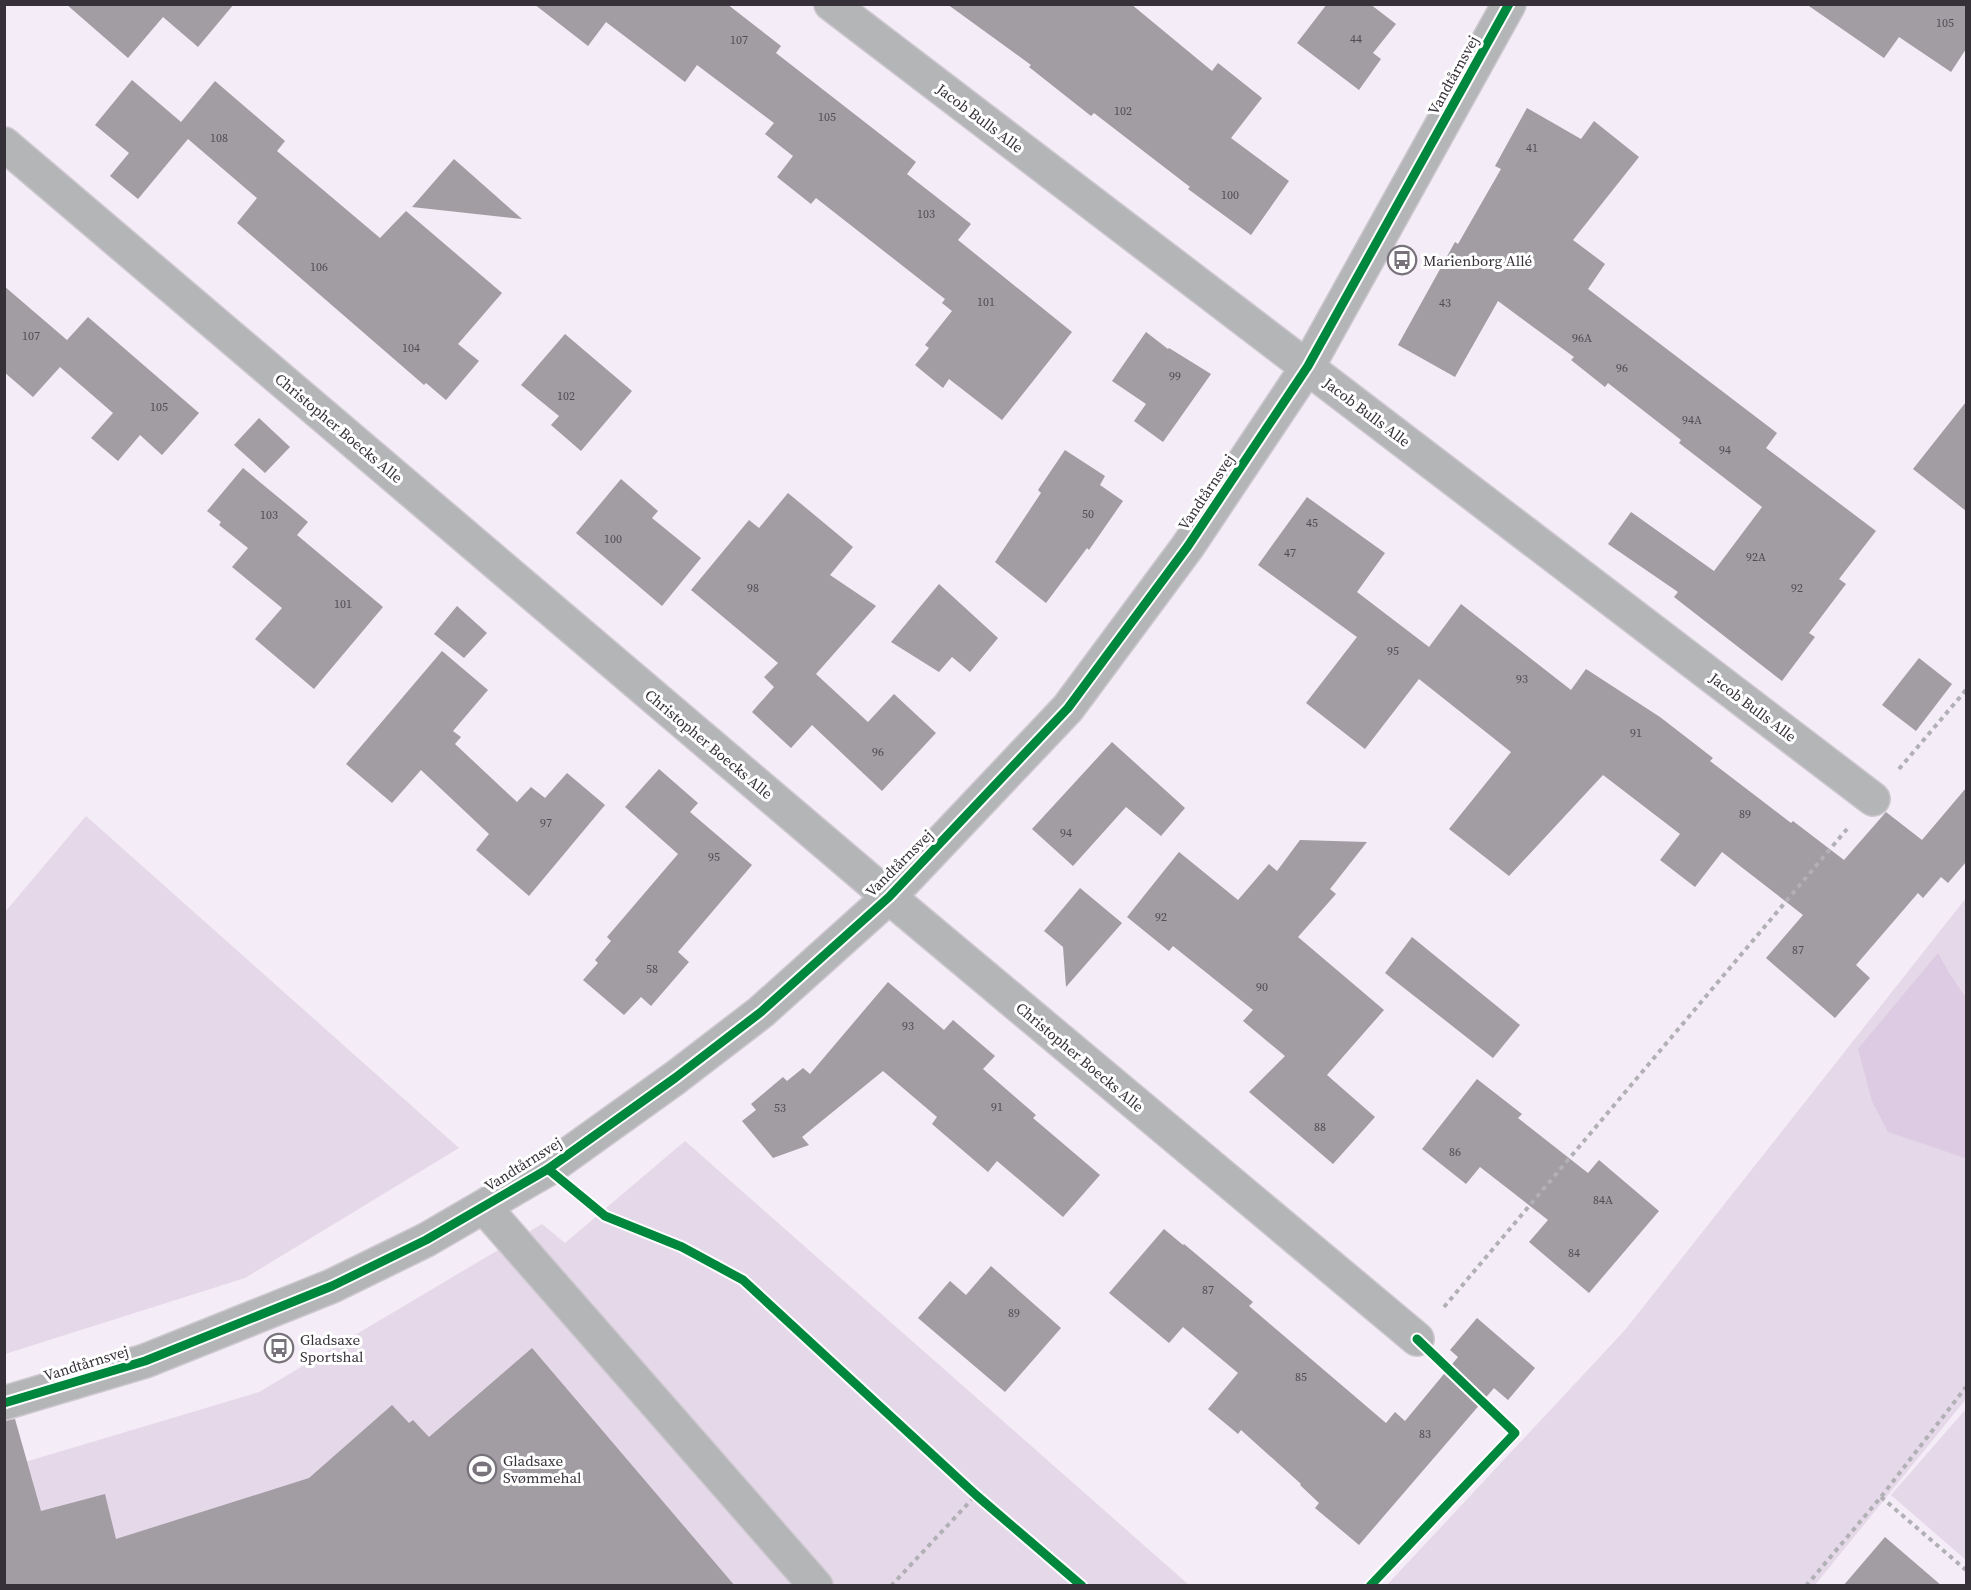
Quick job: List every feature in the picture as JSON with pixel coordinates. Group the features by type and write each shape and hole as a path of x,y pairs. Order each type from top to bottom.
{"street":[{"name":"Jacob Bulls Alle","path":"831,4 1873,799"},
{"name":"Vandtårnsvej","path":"4,1403 145,1361 321,1290 426,1240 484,1207 548,1169 675,1078 761,1012 889,897 1068,708 1188,546 1308,366 1509,4"},
{"name":"Christopher Boecks Alle","path":"4,144 889,897 1417,1339"},
{"path":"484,1207 816,1586"}],"path":[{"path":"1417,1339 1966,690"},
{"path":"1806,1586 1881,1497 1966,1388"},
{"path":"967,1487 984,1503"},
{"path":"891,1586 976,1495"},
{"path":"1881,1497 1966,1570"}],"shaded area":[{"path":"86,816 459,1148 245,1278 5,1354 5,912"},
{"path":"1966,898 1966,1399 1815,1585 1386,1586 1625,1330"},
{"path":"1938,953 1966,998 1965,1158 1888,1132 1872,1101 1858,1049"},
{"path":"685,1141 1189,1585 5,1586 5,1468 259,1392 542,1224 565,1243"},
{"path":"1966,1409 1966,1560 1891,1495"}],"building":[{"path":"66,4 234,4 198,47 163,17 128,58"},
{"path":"534,4 727,4 781,46 776,53 916,162 907,174 971,224 958,240 1072,332 1002,420 949,379 943,388 915,365 929,348 925,345 952,311 942,303 945,299 816,198 811,204 777,177 793,156 765,134 774,123 697,65 685,82 606,22 588,46"},
{"path":"947,4 1131,4 1212,71 1218,63 1262,98 1231,138 1289,181 1251,235 1188,189 1190,187 1094,113 1091,116 1029,67 1031,65"},
{"path":"1327,4 1370,4 1396,24 1373,53 1381,59 1359,90 1297,43"},
{"path":"1806,4 1966,4 1966,49 1951,72 1899,37 1884,58"},
{"path":"132,80 181,122 215,81 285,141 277,151 380,238 406,211 502,293 458,344 479,361 446,400 426,383 424,385 237,223 257,198 188,139 138,199 110,176 129,153 95,125"},
{"path":"1527,108 1581,139 1594,121 1639,157 1573,240 1605,264 1588,289 1777,433 1766,448 1876,531 1839,579 1846,584 1809,633 1815,637 1782,681 1674,597 1678,592 1608,544 1631,512 1714,571 1762,507 1679,443 1681,440 1608,383 1605,387 1571,360 1574,357 1498,301 1455,377 1398,345 1455,242 1458,244 1501,169 1495,166"},
{"path":"454,159 522,219 412,207"},
{"path":"4,286 67,340 88,317 199,413 162,455 140,435 118,461 91,438 113,413 60,367 33,397 4,372"},
{"path":"1146,332 1168,349 1211,374 1163,442 1134,421 1146,404 1112,381"},
{"path":"565,334 632,391 581,451 551,425 559,416 521,385"},
{"path":"1966,402 1966,511 1913,469"},
{"path":"259,418 290,447 265,473 234,445"},
{"path":"1065,450 1105,476 1100,485 1123,501 1089,550 1087,548 1046,603 995,562 1041,493 1038,490"},
{"path":"243,468 308,522 297,535 383,607 314,689 255,639 282,608 232,567 248,548 219,525 221,522 207,511"},
{"path":"621,479 658,511 652,518 701,558 662,606 576,533"},
{"path":"788,493 853,547 830,575 876,606 816,674 868,722 894,694 936,733 882,791 812,725 791,748 752,712 774,687 764,677 778,663 691,590 749,520 759,528"},
{"path":"1307,497 1385,553 1357,592 1429,647 1461,604 1571,690 1586,669 1660,717 1713,758 1710,761 1844,860 1886,812 1922,840 1966,788 1966,862 1948,883 1941,877 1923,898 1918,893 1856,965 1870,978 1835,1018 1766,958 1803,915 1722,852 1695,887 1660,860 1680,834 1603,775 1509,876 1449,829 1511,752 1419,679 1365,749 1306,703 1357,637 1258,565"},
{"path":"939,584 998,638 970,672 952,657 939,672 891,642"},
{"path":"457,606 487,633 464,658 434,634"},
{"path":"442,651 488,690 453,731 461,737 455,744 517,802 531,787 545,798 567,773 605,805 529,896 476,850 489,834 421,770 392,803 346,764"},
{"path":"1919,658 1952,684 1916,731 1882,705"},
{"path":"1112,742 1185,808 1161,836 1126,807 1073,866 1032,829"},
{"path":"659,769 698,803 690,812 752,865 678,952 689,962 651,1006 641,997 624,1015 583,980 598,963 595,960 611,941 607,937 678,854 625,807"},
{"path":"1300,840 1367,842 1330,889 1336,894 1298,937 1384,1010 1327,1075 1375,1117 1333,1164 1249,1092 1285,1056 1243,1021 1253,1010 1173,946 1169,951 1127,917 1179,852 1238,900 1269,864 1277,871"},
{"path":"1080,888 1122,923 1066,987 1063,947 1044,931"},
{"path":"1412,937 1520,1025 1493,1058 1385,973"},
{"path":"888,982 944,1030 953,1020 995,1056 983,1069 1036,1115 1033,1118 1100,1175 1063,1217 997,1161 988,1172 932,1124 937,1117 883,1071 802,1137 809,1145 773,1158 742,1121 756,1110 751,1104 783,1077 787,1081 803,1068 810,1074"},
{"path":"1477,1079 1522,1114 1518,1118 1588,1173 1599,1160 1659,1211 1589,1293 1529,1242 1548,1220 1480,1167 1466,1184 1422,1149"},
{"path":"1164,1229 1253,1302 1249,1306 1386,1423 1395,1412 1405,1421 1458,1357 1450,1350 1477,1318 1535,1368 1508,1400 1494,1388 1359,1545 1315,1508 1319,1503 1301,1484 1241,1430 1238,1434 1208,1409 1238,1373 1183,1327 1169,1343 1109,1293"},
{"path":"991,1266 1061,1328 1005,1392 918,1318 950,1281 966,1295"},
{"name":"Gladsaxe Svømmehal","path":"532,1348 735,1586 4,1586 4,1421 15,1419 41,1511 105,1494 116,1539 309,1478 392,1405 409,1423 413,1420 429,1437"},
{"path":"1885,1537 1942,1586 1843,1586"}],"cycle path":[{"path":"4,1403 145,1361 332,1286 426,1240 548,1169 675,1078 761,1012 889,897 1068,708 1188,546 1308,366 1509,4"},
{"path":"548,1169 605,1216 682,1247 743,1280 976,1495 1082,1586"},
{"path":"1370,1586 1515,1433 1417,1339"}],"place":[{"name":"Marienborg Allé","path":"1402,260"},
{"name":"Gladsaxe Sportshal","path":"279,1348"},
{"name":"Gladsaxe Svømmehal","path":"482,1469"}]}
